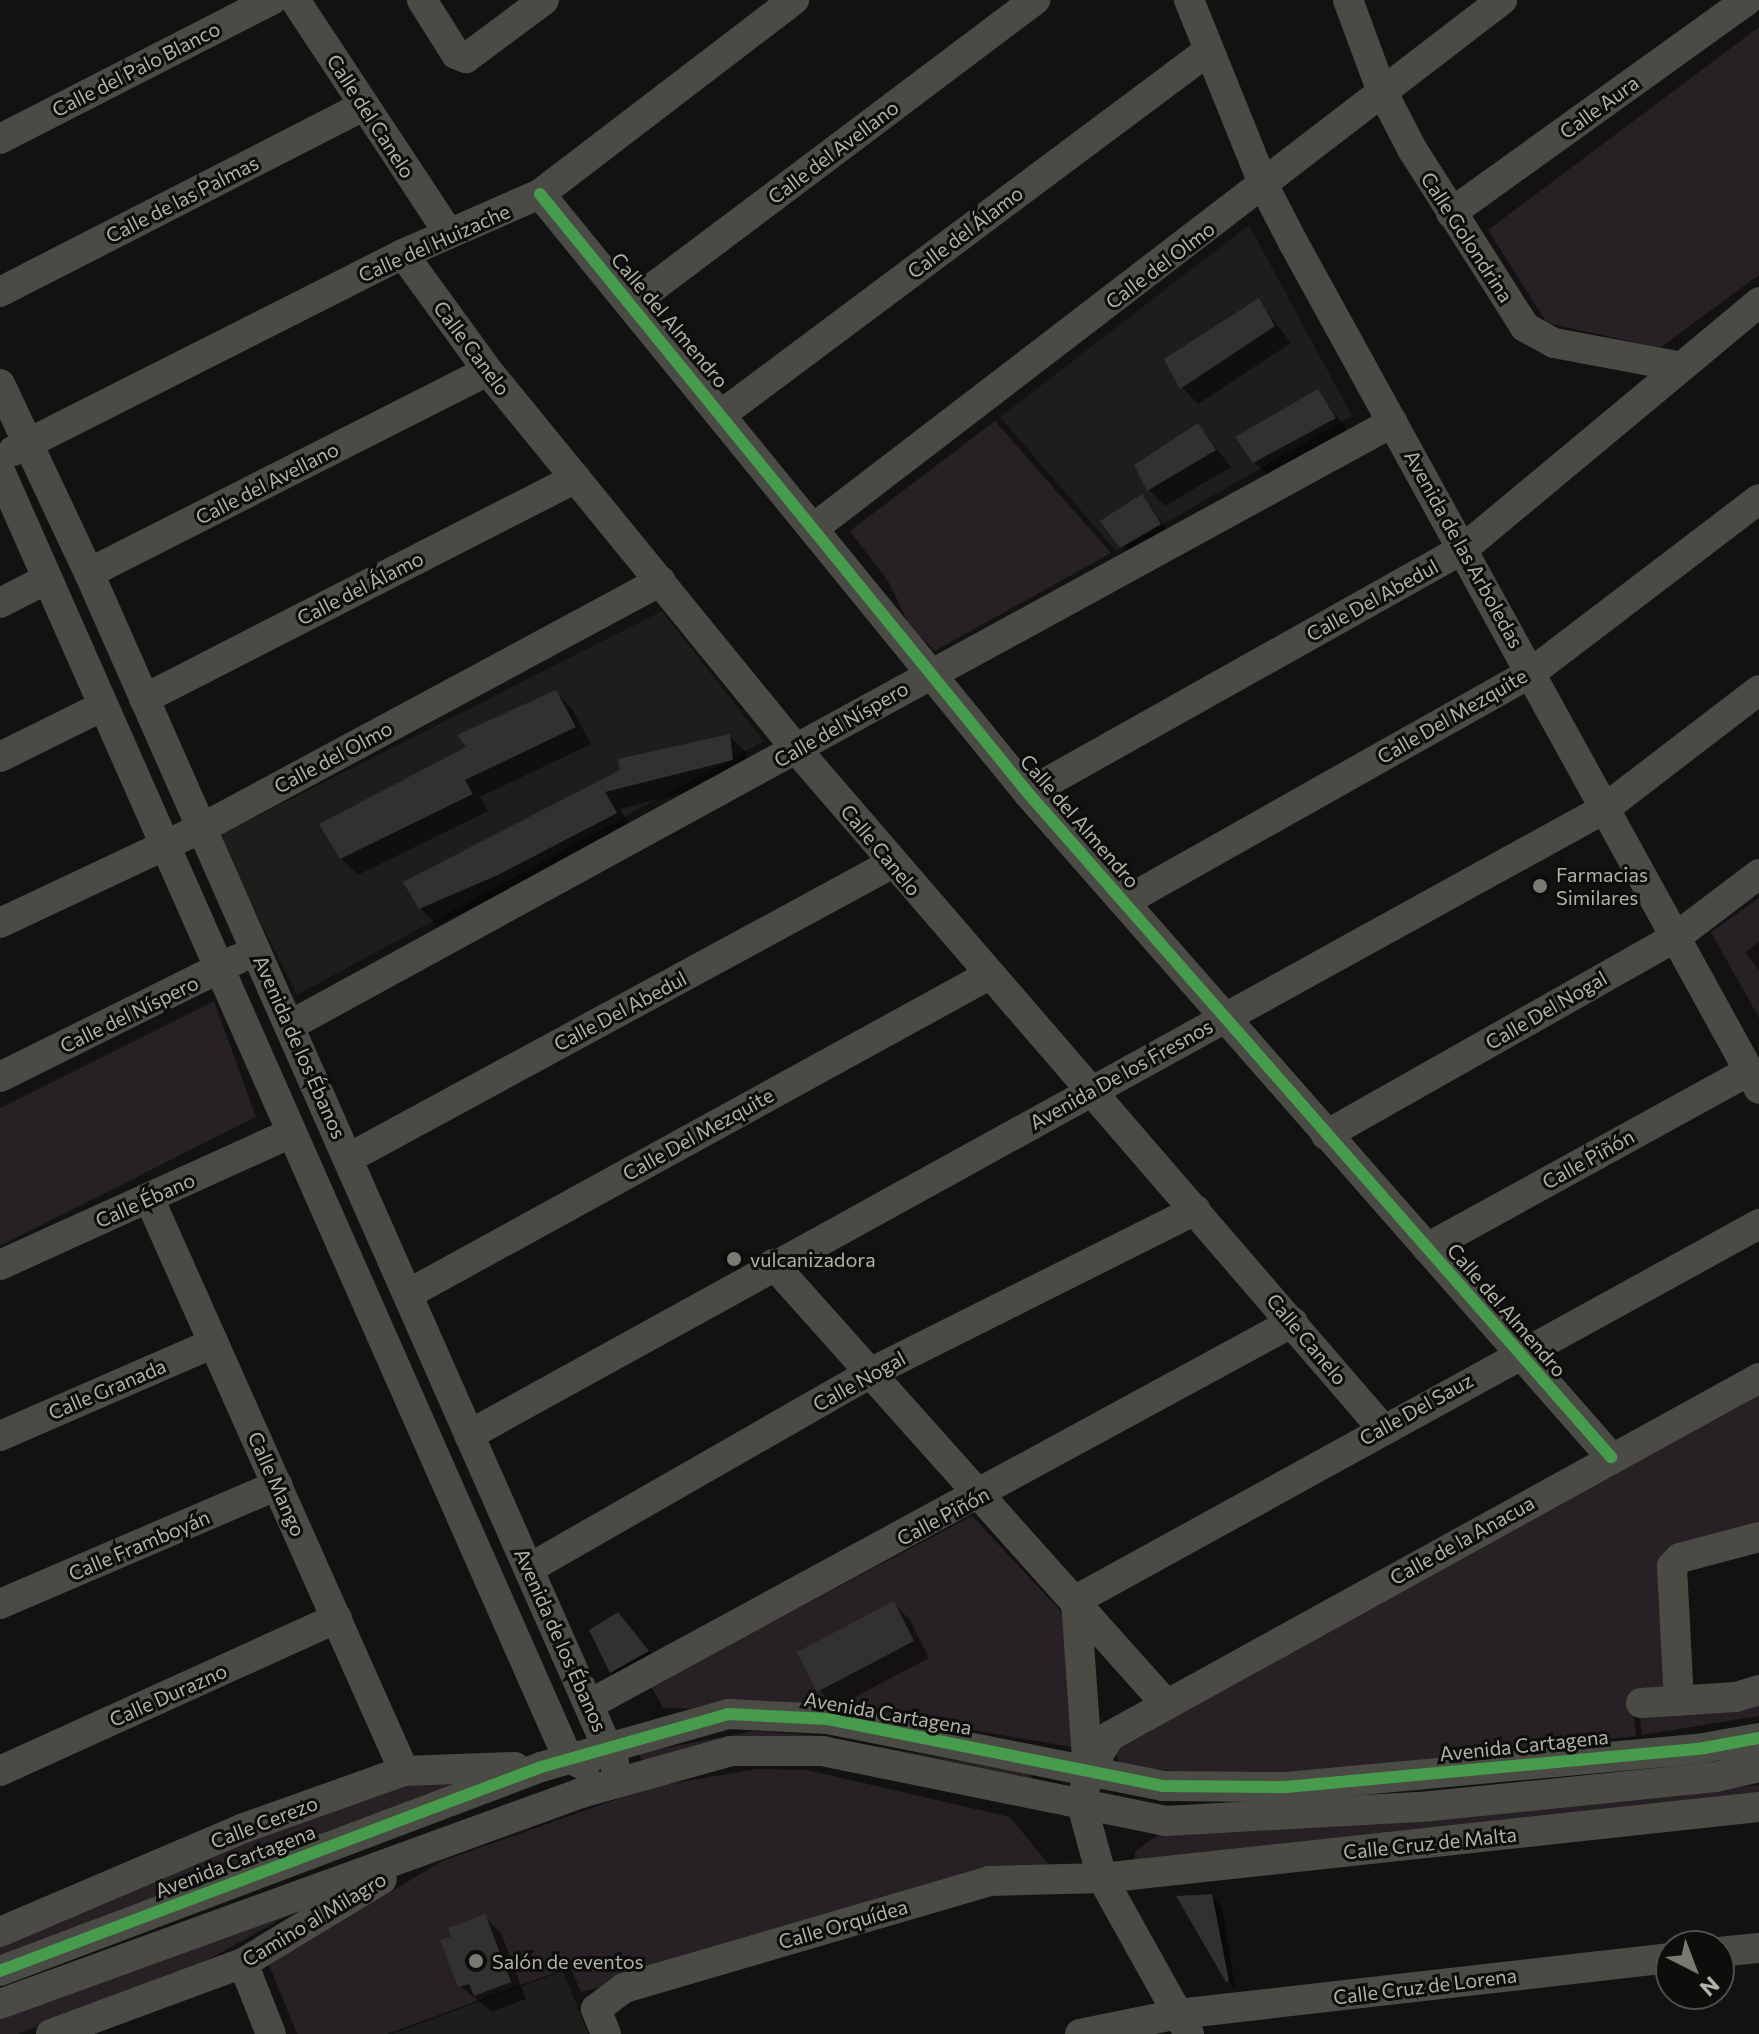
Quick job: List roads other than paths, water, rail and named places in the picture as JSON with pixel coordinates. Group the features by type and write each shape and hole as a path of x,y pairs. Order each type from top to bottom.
{"street":[{"name":"Calle del Palo Blanco","path":"0,139 272,0"},
{"name":"Calle del Canelo","path":"295,0 448,232"},
{"path":"422,0 456,54 466,58 544,0"},
{"name":"Calle del Huizache","path":"0,458 448,232 540,194 794,0"},
{"name":"Calle del Avellano","path":"631,304 1035,0"},
{"name":"Avenida de las Arboledas","path":"1189,0 1264,186 1754,1080"},
{"name":"Calle Golondrina","path":"1348,0 1381,89 1451,213 1525,327 1538,338 1677,366"},
{"name":"Calle del Olmo","path":"815,527 1264,186 1381,89 1502,0"},
{"name":"Calle Aura","path":"1451,213 1747,0"},
{"name":"Calle del Álamo","path":"722,414 1208,51"},
{"name":"Calle de las Palmas","path":"0,292 364,106"},
{"name":"Calle del Almendro","path":"540,194 815,527 929,674 1028,793 1427,1248 1515,1354 1611,1457"},
{"name":"Calle Canelo","path":"403,254 488,371 891,864 1196,1210 1382,1428"},
{"name":"Calle Del Abedul","path":"1028,793 1463,549 1677,366 1759,302"},
{"name":"Calle del Avellano","path":"89,573 488,371"},
{"name":"Avenida de los Ébanos","path":"0,384 89,573 257,950 608,1745 620,1780"},
{"name":"Calle del Níspero","path":"289,1026 1393,422"},
{"name":"Avenida de los Ébanos","path":"0,471 222,968 554,1762 620,1780"},
{"name":"Calle del Álamo","path":"144,699 576,478"},
{"name":"Calle Del Mezquite","path":"1124,902 1532,672 1759,499"},
{"path":"0,603 47,579"},
{"name":"Calle del Olmo","path":"0,923 202,828 661,581"},
{"name":"Avenida De los Fresnos","path":"469,1435 773,1264 1604,809 1759,690"},
{"path":"0,757 103,706"},
{"name":"Calle Del Abedul","path":"349,1158 891,864"},
{"name":"Calle Del Nogal","path":"1326,1135 1676,937 1759,874"},
{"name":"Calle del Níspero","path":"0,1077 257,950"},
{"name":"Calle Del Mezquite","path":"408,1294 989,975"},
{"name":"Calle Piñón","path":"1427,1248 1754,1080"},
{"name":"Calle Ébano","path":"0,1265 289,1134"},
{"name":"Calle Mango","path":"149,1198 404,1771"},
{"name":"Calle Nogal","path":"530,1568 872,1372 1196,1210"},
{"name":"Calle Del Sauz","path":"1076,1600 1515,1354 1759,1224"},
{"path":"773,1264 983,1495 1166,1704"},
{"name":"Calle Piñón","path":"590,1704 983,1495 1293,1322"},
{"name":"Calle Granada","path":"0,1436 214,1343"},
{"name":"Calle de la Anacua","path":"1088,1772 1110,1736 1759,1378"},
{"name":"Calle Framboyán","path":"0,1604 278,1485"},
{"path":"1679,1701 1669,1580 1680,1558 1759,1537"},
{"path":"1076,1600 1088,1772 1082,1805 1102,1878 1183,2024"},
{"name":"Calle Durazno","path":"0,1771 337,1618"},
{"path":"1641,1703 1759,1690"},
{"name":"Avenida Cartagena","path":"0,1971 554,1762 728,1714 778,1714 1163,1786 1286,1787 1704,1748 1759,1738"},
{"path":"0,2004 620,1780 731,1751 822,1751 1166,1821 1288,1817 1715,1777 1759,1767"},
{"name":"Calle Cerezo","path":"0,1932 244,1828 404,1771 554,1762"},
{"name":"Calle Cruz de Malta","path":"1102,1878 1759,1807"},
{"name":"Camino al Milagro","path":"51,2034 243,1963 438,1845"},
{"name":"Calle Orquídea","path":"601,2021 624,1988 989,1881 1102,1878"},
{"path":"1735,1950 1759,1948"},
{"name":"Calle Cruz de Lorena","path":"1080,2034 1183,2024 1655,1960"},
{"path":"243,1963 271,2034"}],"place":[{"name":"Farmacias Similares","path":"1540,886"},
{"name":"vulcanizadora","path":"734,1259"},
{"name":"Salón de eventos","path":"476,1961"}]}
